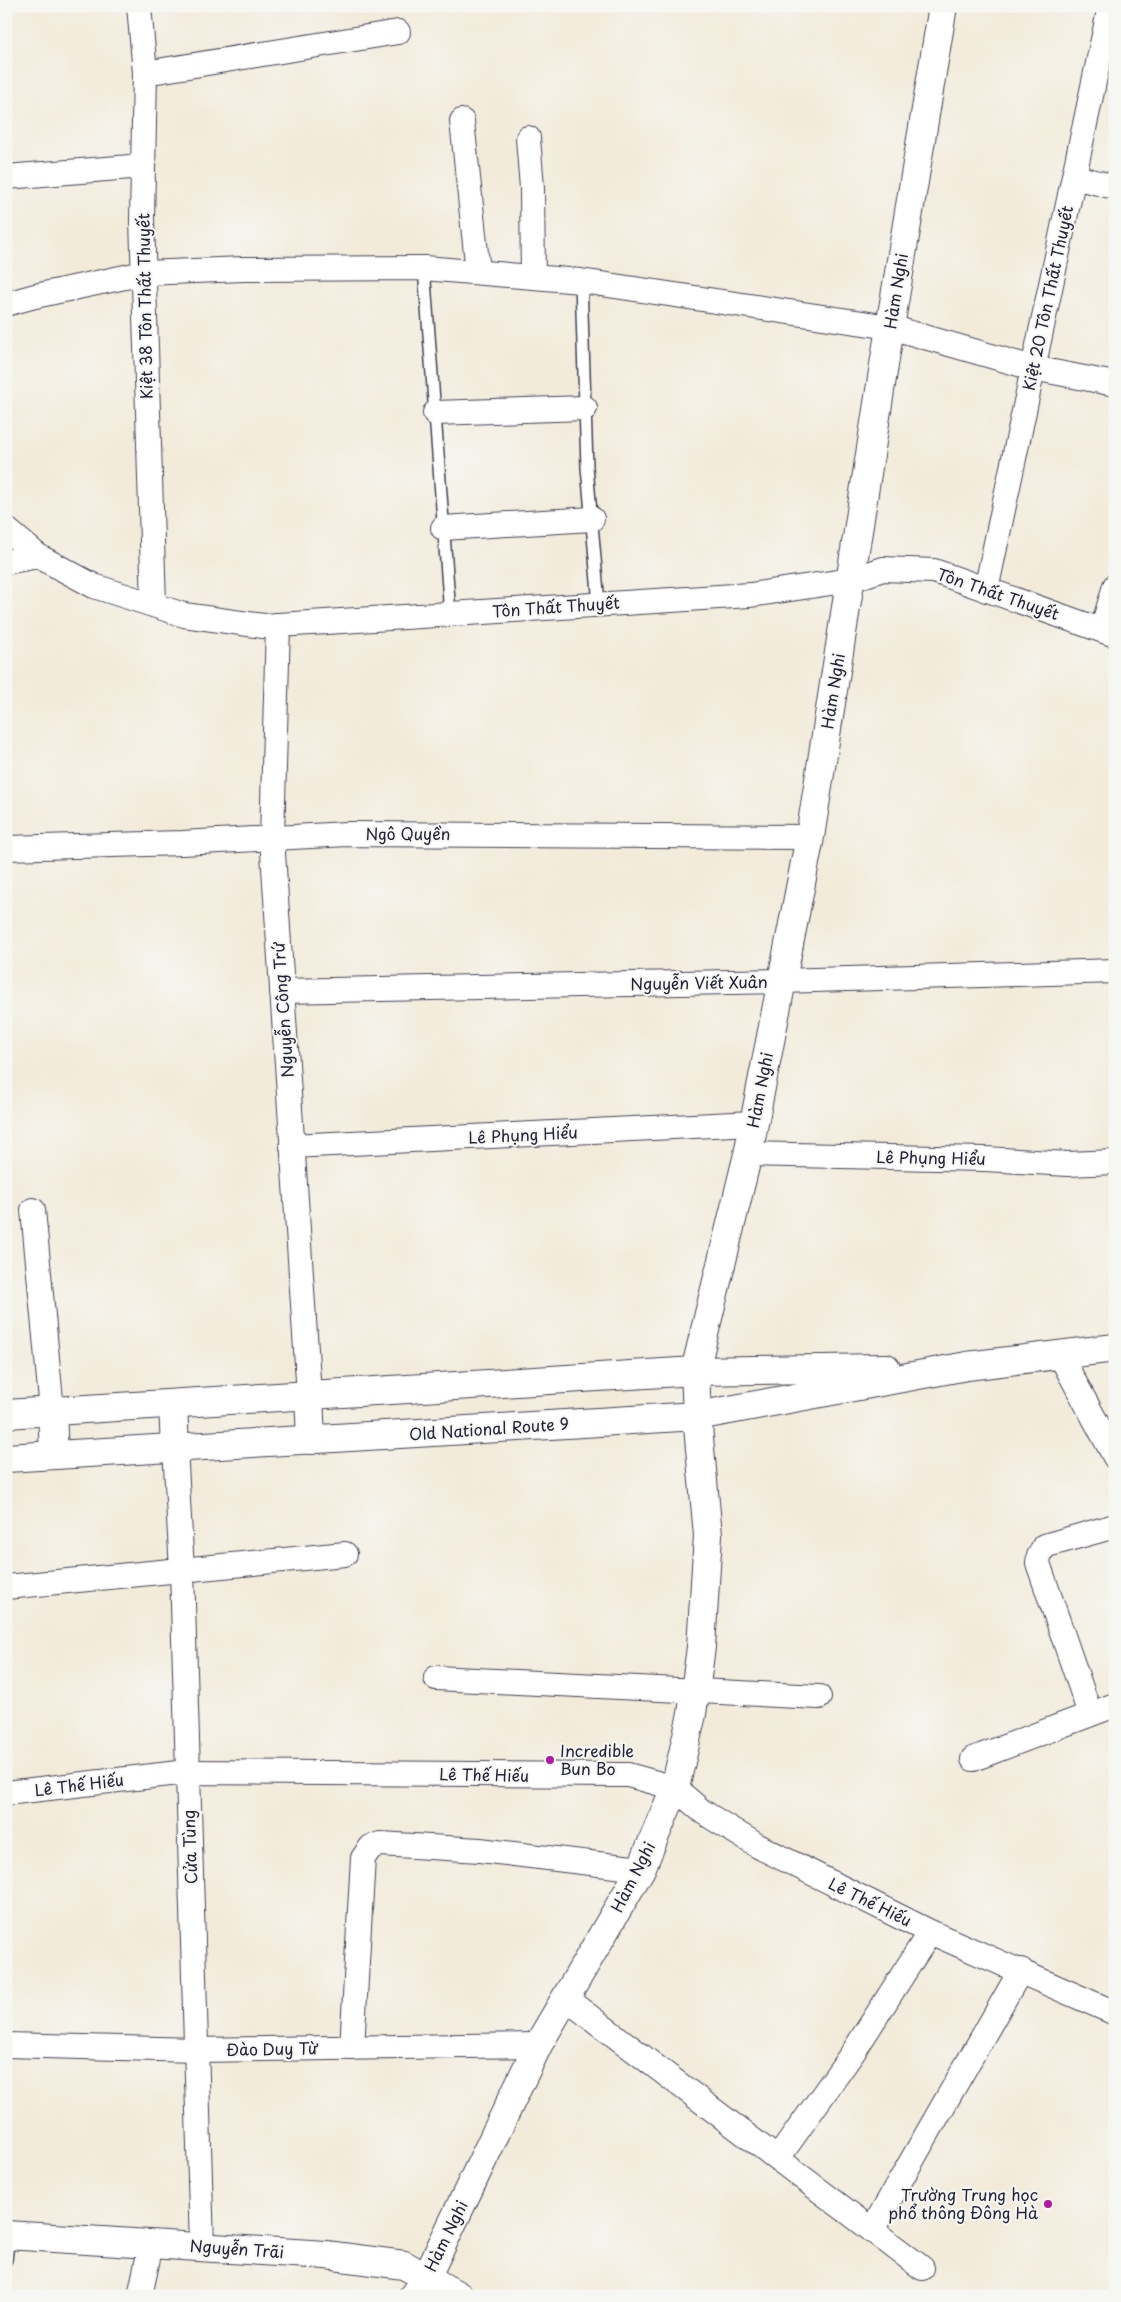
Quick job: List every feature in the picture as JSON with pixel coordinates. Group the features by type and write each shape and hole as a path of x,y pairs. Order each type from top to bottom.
{"street":[{"name":"Kiệt 38 Tôn Thất Thuyết","path":"139,6 145,73 143,166 144,273 154,605"},
{"name":"Hàm Nghi","path":"420,2287 538,2045 641,1869 675,1788 692,1714 701,1647 708,1534 697,1416 695,1371 748,1154 810,837 890,327 943,6"},
{"name":"Kiệt 20 Tôn Thất Thuyết","path":"986,590 1110,13"},
{"path":"145,73 398,32"},
{"path":"462,121 478,272"},
{"path":"528,138 532,188 533,277"},
{"path":"6,177 143,166"},
{"path":"1074,177 1115,187"},
{"path":"6,304 144,273 244,269 424,268 581,281 890,327 1033,368 1115,384"},
{"path":"434,413 585,408"},
{"path":"443,528 592,519"},
{"name":"Tôn Thất Thuyết","path":"6,528 38,556 94,586 184,615 264,626 750,594 851,580 883,569 906,569 934,572 1108,632"},
{"path":"6,562 38,556"},
{"path":"1108,632 1115,586"},
{"name":"Nguyễn Công Trứ","path":"278,625 272,838 309,1395"},
{"name":"Ngô Quyền","path":"6,848 182,843 347,834 810,837"},
{"name":"Nguyễn Viết Xuân","path":"282,991 782,981 1115,971"},
{"name":"Lê Phụng Hiểu","path":"292,1146 753,1123"},
{"name":"Lê Phụng Hiểu","path":"748,1154 985,1159 1068,1164 1115,1162"},
{"path":"33,1210 52,1411 54,1456"},
{"name":"Old National Route 9","path":"6,1458 697,1416 967,1366 1115,1348"},
{"path":"1060,1355 1115,1457"},
{"name":"Old National Route 9","path":"6,1414 695,1371 967,1366"},
{"path":"309,1395 311,1440"},
{"path":"173,1404 175,1448"},
{"name":"Cửa Tùng","path":"175,1448 182,1570 202,2247"},
{"path":"1090,1714 1038,1563 1044,1546 1115,1526"},
{"path":"6,1587 345,1554"},
{"path":"436,1678 819,1697"},
{"path":"973,1759 1115,1705"},
{"name":"Lê Thế Hiếu","path":"6,1793 187,1772 628,1775 675,1788 703,1812 758,1846 930,1932 1021,1970 1115,2013"},
{"path":"352,2048 363,1858 371,1846 380,1844 480,1850 641,1869"},
{"path":"778,2158 854,2051 930,1932"},
{"path":"872,2230 1021,1970"},
{"path":"565,1998 922,2268"},
{"name":"Đào Duy Từ","path":"6,2045 196,2050 538,2045"},
{"name":"Nguyễn Trãi","path":"7,2243 151,2244 326,2255 404,2265 420,2287 459,2296"},
{"path":"140,2296 151,2244"}],"lane":[{"path":"424,268 450,614"},
{"path":"581,281 585,408 599,604"}],"place":[{"name":"Incredible Bun Bo","path":"550,1760"},
{"name":"Trường Trung học phổ thông Đông Hà","path":"1048,2204"}]}
